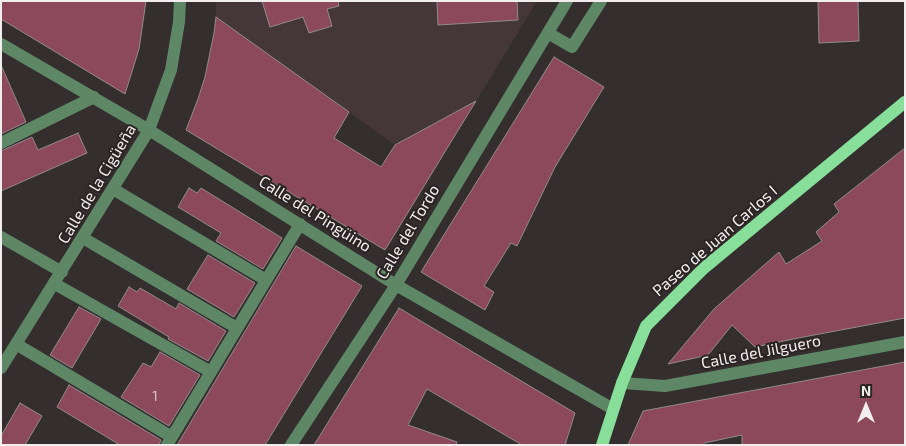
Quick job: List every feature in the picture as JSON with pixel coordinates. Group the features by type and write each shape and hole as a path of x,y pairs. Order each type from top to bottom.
{"main road":[{"name":"Paseo de Juan Carlos I","path":"602,445 622,383 646,326 704,268 905,102"}],"street":[{"name":"Calle de la Cigüeña","path":"1,368 149,130 172,70 180,1"},
{"name":"Calle del Tordo","path":"291,445 396,285 567,1"},
{"path":"548,33 572,47 601,1"},
{"name":"Calle del Pingüino","path":"1,44 149,130 396,285 613,409"},
{"path":"1,143 94,97"},
{"path":"113,189 266,280"},
{"path":"16,344 169,441 300,224"},
{"path":"83,238 237,328"},
{"path":"4,244 62,272"},
{"path":"55,284 211,372"},
{"name":"Calle del Jilguero","path":"622,383 665,386 905,342"}],"shaded area":[{"path":"216,1 537,1 474,105 471,104 395,145 216,17"}],"building":[{"path":"1,1 146,1 139,49 125,94 1,19"},
{"path":"262,1 338,1 339,6 327,9 332,26 309,33 303,17 270,27"},
{"path":"437,1 517,1 518,20 438,25"},
{"path":"818,1 858,1 859,41 819,43"},
{"path":"216,17 349,112 334,138 381,167 395,145 476,101 385,250 186,130 205,77"},
{"path":"554,57 604,87 555,167 517,246 511,243 484,286 494,292 485,310 421,272"},
{"path":"1,65 26,122 1,134"},
{"path":"78,133 87,153 1,191 1,151 32,137 38,150"},
{"path":"905,148 905,318 755,347 732,325 708,355 668,364 714,309 779,252 786,264 822,241 816,232 839,212 834,204"},
{"path":"189,188 197,193 201,188 282,238 263,269 216,241 221,233 178,207"},
{"path":"296,246 362,286 265,445 177,445"},
{"path":"208,255 255,283 234,317 187,289"},
{"path":"129,287 137,292 140,288 176,309 179,303 226,331 208,361 168,339 169,337 118,306"},
{"path":"79,307 101,319 72,368 50,355"},
{"path":"399,308 575,413 565,445 522,445 427,389 408,425 457,442 456,445 314,445"},
{"path":"160,352 200,375 169,426 121,397 143,363 151,367"},
{"path":"905,362 905,445 742,445 742,435 704,443 704,445 628,445 643,411"},
{"path":"69,385 161,440 159,445 120,445 57,407"},
{"path":"20,403 42,416 25,445 1,445 1,436"}]}
